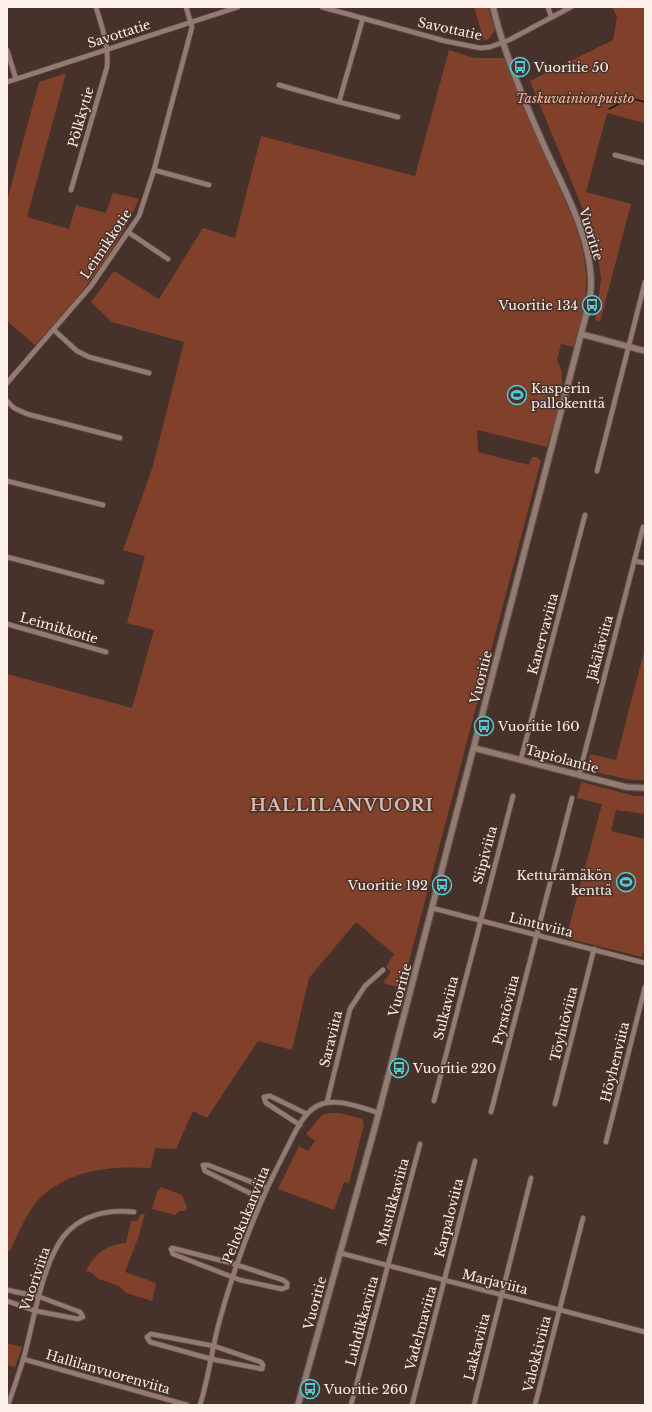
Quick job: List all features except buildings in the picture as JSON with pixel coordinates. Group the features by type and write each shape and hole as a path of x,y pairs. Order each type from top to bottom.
{"street":[{"name":"Pölkkytie","path":"71,190 107,67 106,39 96,7"},
{"path":"186,7 191,22"},
{"name":"Savottatie","path":"7,82 238,7"},
{"name":"Savottatie","path":"322,7 460,45 485,48 503,43 551,16 571,7"},
{"name":"Vuoritie","path":"298,1405 379,1113 581,334 591,288 590,269 586,246 580,227 541,140 503,43 493,7"},
{"path":"548,7 551,16"},
{"path":"339,102 363,18"},
{"name":"Leimikkotie","path":"7,383 91,286 139,216 154,170 192,27 191,22"},
{"path":"7,50 16,79"},
{"path":"279,85 398,117"},
{"path":"615,155 645,163"},
{"path":"154,170 210,185"},
{"path":"128,232 168,259"},
{"path":"597,471 645,282"},
{"path":"54,330 77,351 83,354 149,373"},
{"path":"581,334 645,351"},
{"path":"7,401 14,408 27,414 120,438"},
{"path":"7,481 103,505"},
{"name":"Kanervaviita","path":"522,759 585,515"},
{"name":"Jäkäläviita","path":"579,775 643,527"},
{"path":"7,557 102,582"},
{"path":"634,561 645,564"},
{"name":"Leimikkotie","path":"7,624 106,652"},
{"name":"Tapiolantie","path":"474,748 522,759 626,787 645,788"},
{"name":"Siipiviita","path":"479,921 513,796"},
{"name":"Pyrstöviita","path":"491,1112 572,798"},
{"name":"Lintuviita","path":"432,908 645,963"},
{"name":"Sulkaviita","path":"434,1101 479,921"},
{"name":"Töyhtöviita","path":"555,1104 594,949"},
{"name":"Saraviita","path":"327,1102 350,1009 365,986 383,970"},
{"name":"Höyhenviita","path":"606,1142 645,987"},
{"path":"300,1125 266,1102 264,1097 270,1096 307,1114"},
{"path":"327,1102 379,1113"},
{"name":"Peltokukanviita","path":"200,1405 232,1278 262,1199 307,1114 317,1106 327,1102"},
{"name":"Mustikkaviita","path":"388,1266 420,1144"},
{"name":"Karpaloviita","path":"445,1280 475,1161"},
{"path":"262,1199 205,1170 203,1165 208,1165 267,1188"},
{"name":"Lakkaviita","path":"474,1405 531,1178"},
{"name":"Vuoriviita","path":"8,1405 55,1251 64,1237 75,1225 91,1216 106,1212 134,1212"},
{"name":"Valokkiviita","path":"535,1405 583,1218"},
{"path":"176,1248 237,1265 284,1280 287,1283 287,1287 282,1290 232,1278 173,1254 170,1250 176,1248"},
{"name":"Marjaviita","path":"340,1253 645,1332"},
{"name":"Luhdikkaviita","path":"351,1405 388,1266"},
{"name":"Vadelmaviita","path":"412,1405 445,1280"},
{"path":"7,1290 40,1297 80,1312 83,1317 78,1319 36,1311 7,1301"},
{"path":"151,1334 214,1346 261,1362 263,1364 262,1369 211,1359 150,1342 147,1337 151,1334"},
{"name":"Hallilanvuorenviita","path":"23,1359 187,1405"}],"green space":[{"path":"474,7 488,7 495,30 490,38 484,41"},
{"name":"Taskuvainionpuisto","path":"612,7 645,7 645,123 607,113 586,192 631,204 600,322 595,320 601,279 596,241 530,81 613,40 617,17"},
{"path":"449,50 474,58 503,58 505,60 535,134 575,224 583,252 586,286 582,317 574,347 561,344 557,360 561,369 562,391 547,447 477,430 478,452 529,465 532,457 537,457 541,461 402,988 383,983 391,972 386,967 394,954 356,922 309,978 292,1050 258,1041 207,1118 193,1111 176,1149 155,1148 151,1168 122,1168 93,1171 66,1180 54,1187 37,1201 24,1222 10,1251 7,1251 7,674 132,708 154,630 127,623 145,556 123,550 152,469 184,342 112,322 91,302 114,271 159,299 203,228 235,238 261,136 415,176"},
{"path":"66,73 27,217 69,229 76,205 106,213 113,193 139,199 130,219 107,258 65,312 35,345 7,321 7,201 39,82"},
{"path":"645,648 645,780 632,780 590,771 587,766 590,754 616,760"},
{"path":"581,782 635,796 645,796 645,814 616,810 611,831 645,839 645,947 642,957 566,938 602,804 577,798"},
{"path":"340,1113 362,1119 364,1125 349,1183 344,1182 334,1210 278,1189 299,1146 308,1151 315,1141 306,1134 322,1115"},
{"path":"161,1187 182,1195 187,1207 185,1211 180,1211 175,1215 152,1209 157,1192"},
{"path":"141,1214 145,1214 138,1238 125,1272 156,1283 152,1301 126,1293 119,1286 99,1279 92,1273 86,1271 93,1259 102,1251 119,1244 126,1243 131,1221 137,1221"},
{"path":"7,1343 22,1347 15,1367 7,1365"}],"waterway":[{"path":"609,109 630,98 645,102"}],"place":[{"name":"Vuoritie 50","path":"520,67"},
{"name":"Vuoritie 134","path":"592,305"},
{"name":"Kasperin pallokenttä","path":"517,395"},
{"name":"Vuoritie 160","path":"484,726"},
{"name":"Ketturämäkön kenttä","path":"626,882"},
{"name":"Vuoritie 192","path":"442,885"},
{"name":"Vuoritie 220","path":"399,1068"},
{"name":"Vuoritie 260","path":"310,1389"}],"district":[{"name":"HALLILANVUORI","path":"342,805"}]}
